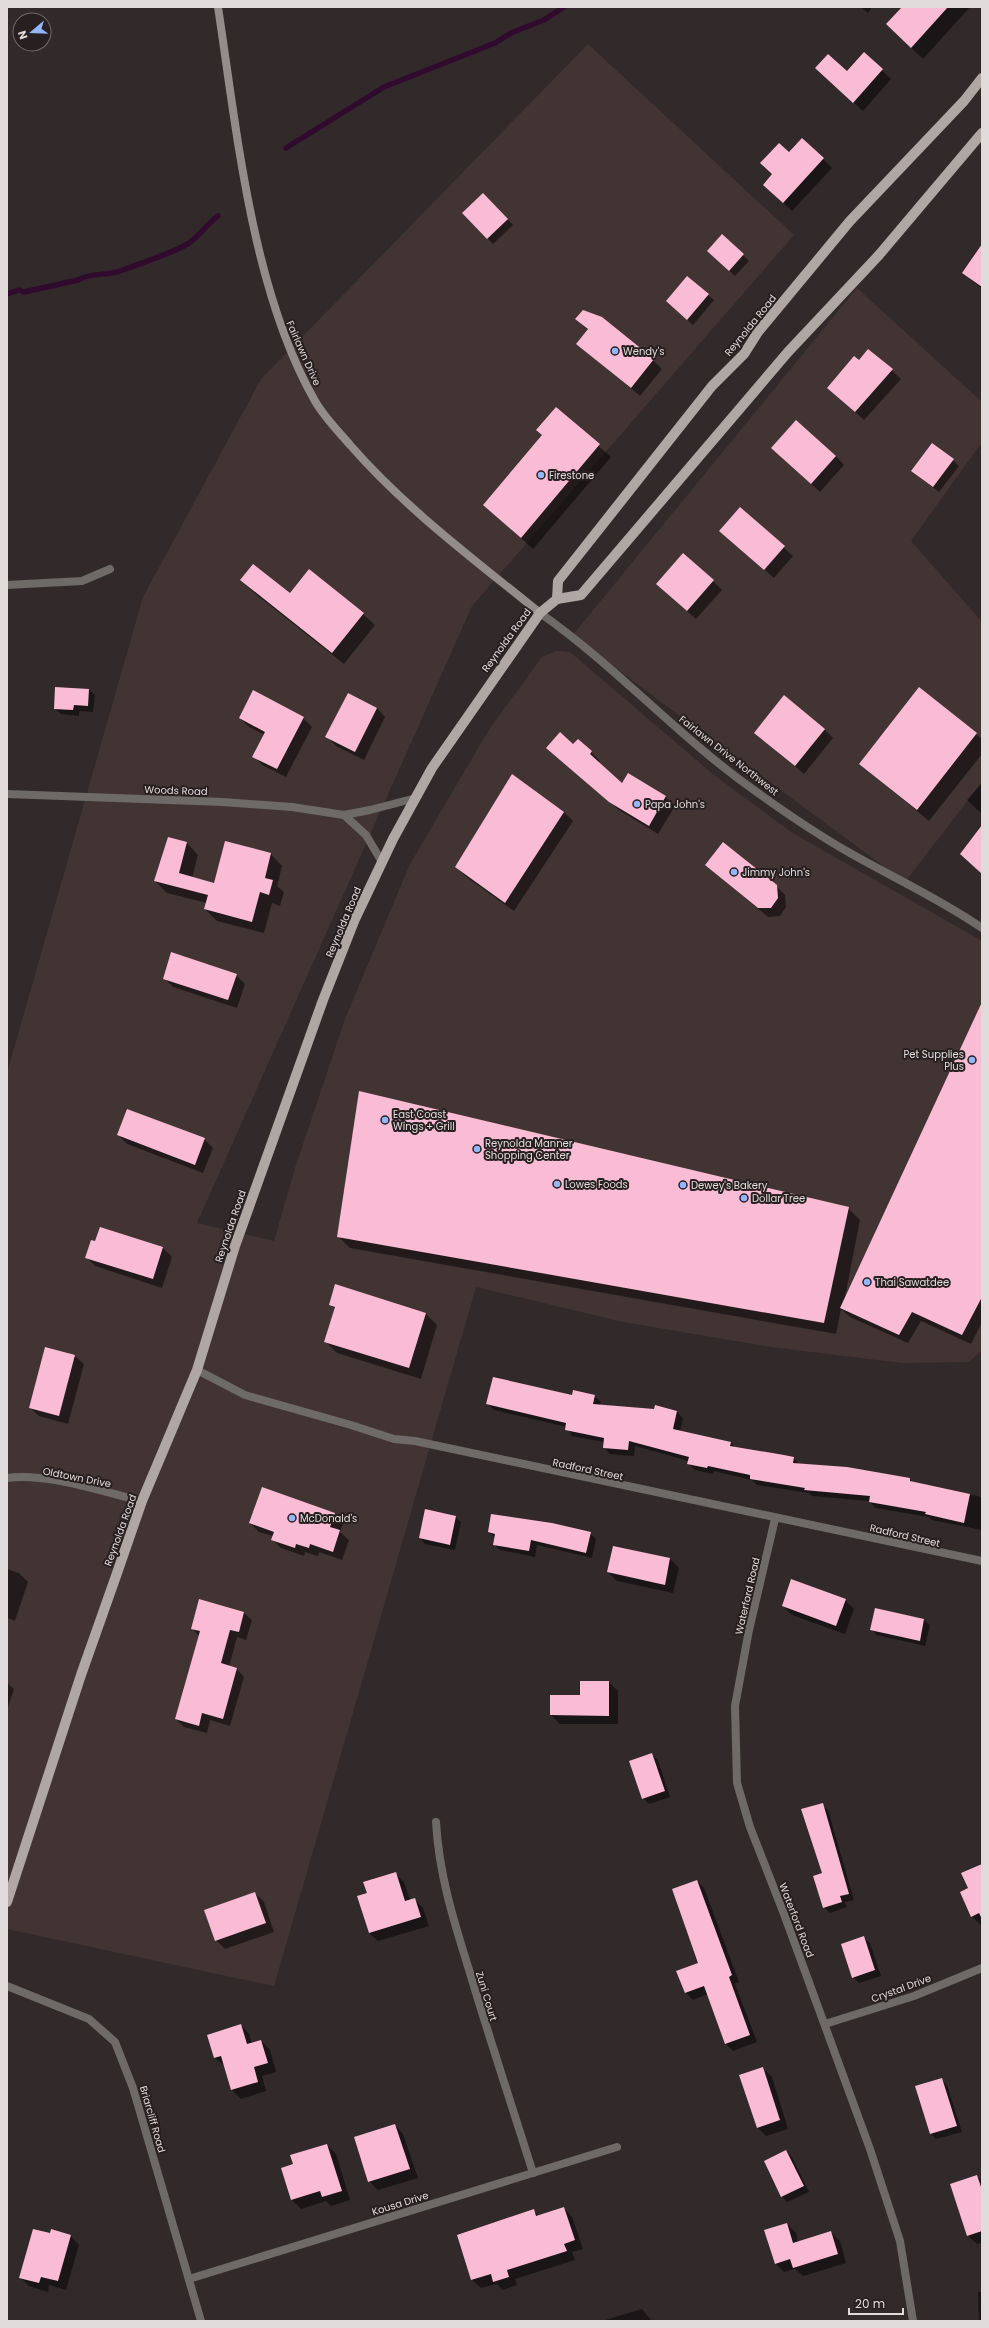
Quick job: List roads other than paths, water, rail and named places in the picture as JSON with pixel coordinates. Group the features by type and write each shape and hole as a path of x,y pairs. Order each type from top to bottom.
{"main road":[{"name":"Fairlawn Drive","path":"218,7 254,226 280,326 315,402 374,473 428,522 540,613"},
{"name":"Reynolda Road","path":"7,1902 81,1676 142,1501 198,1370 235,1246 323,1000 355,920 382,862 432,768 540,613 557,599 558,581 712,386 744,354 758,332 850,221 964,101 982,78"},
{"path":"557,599 581,595 788,352 878,255 982,133"}],"street":[{"path":"7,585 82,581 110,569"},
{"name":"Fairlawn Drive Northwest","path":"540,613 604,662 691,740 746,784 850,853 982,928"},
{"name":"Woods Road","path":"7,794 223,802 292,807 344,815 416,798"},
{"path":"344,815 366,836 382,862"},
{"name":"Radford Street","path":"198,1370 245,1395 351,1425 394,1439 415,1441 775,1519 982,1561"},
{"name":"Oldtown Drive","path":"7,1478 18,1476 68,1483 142,1501"},
{"name":"Waterford Road","path":"775,1519 749,1630 736,1706 737,1783 750,1827 825,2024 870,2149 900,2241 913,2321"},
{"name":"Zuni Court","path":"436,1822 438,1851 444,1886 488,2035 533,2173"},
{"name":"Crystal Drive","path":"825,2024 914,1996 982,1968"},
{"name":"Briarcliff Road","path":"7,1986 89,2019 115,2042 133,2088 201,2321"},
{"name":"Kousa Drive","path":"189,2279 617,2147"}],"waterway":[{"path":"286,148 384,87 495,43 513,32 544,20 564,7"},
{"path":"7,294 19,290 24,292 78,280 88,276 115,272 152,259 176,250 189,243 218,216"}],"place":[{"name":"Wendy's","path":"615,351"},
{"name":"Firestone","path":"541,475"},
{"name":"Papa John's","path":"637,804"},
{"name":"Jimmy John's","path":"734,872"},
{"name":"Pet Supplies Plus","path":"972,1060"},
{"name":"East Coast Wings + Grill","path":"385,1120"},
{"name":"Reynolda Manner Shopping Center","path":"477,1149"},
{"name":"Lowes Foods","path":"557,1184"},
{"name":"Dewey's Bakery","path":"683,1185"},
{"name":"Dollar Tree","path":"744,1198"},
{"name":"Thai Sawatdee","path":"867,1282"},
{"name":"McDonald's","path":"292,1518"}]}
